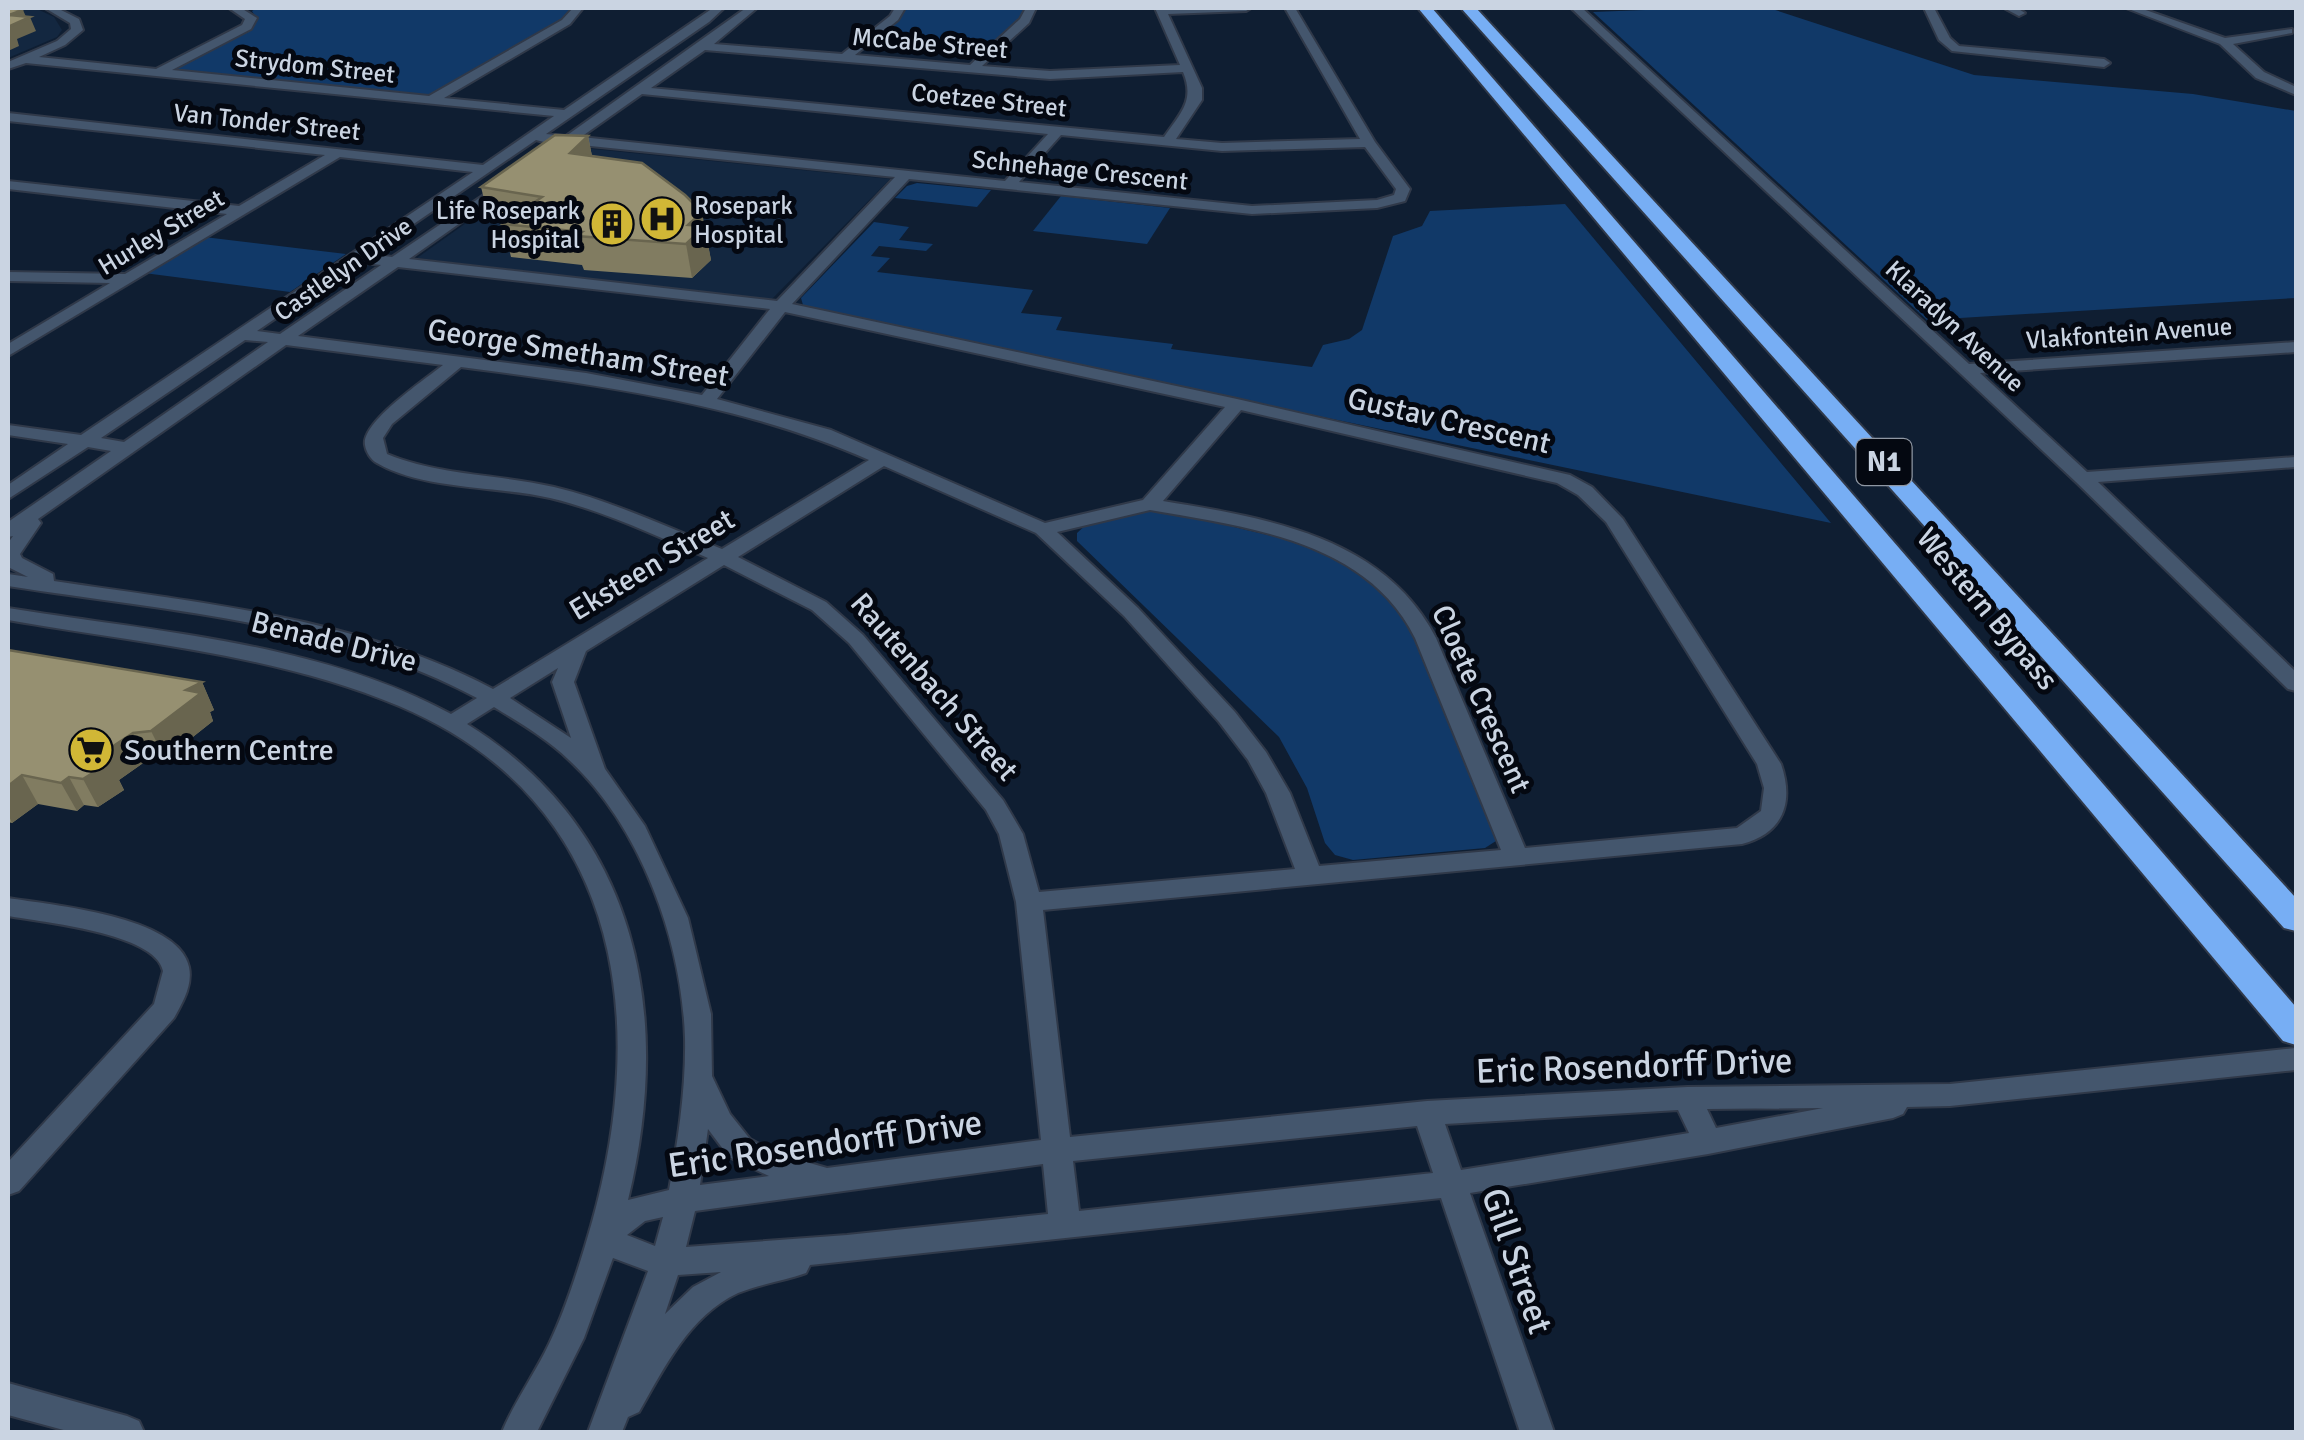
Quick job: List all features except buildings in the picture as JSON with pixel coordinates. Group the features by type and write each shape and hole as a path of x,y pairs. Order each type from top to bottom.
{"highway":[{"name":"Western Bypass","path":"1425,8 2296,1031"},
{"name":"Western Bypass","path":"1468,8 2296,919"}],"street":[{"path":"8,66 61,43 79,26 50,8"},
{"path":"157,73 247,27 250,18 237,8"},
{"path":"431,100 566,22 578,8"},
{"name":"Castlelyn Drive","path":"8,492 718,8"},
{"path":"552,152 752,8"},
{"path":"844,58 894,18 900,8"},
{"path":"972,69 1032,8"},
{"path":"1169,140 1196,100 1196,88 1161,10 1246,8"},
{"name":"Schnehage Crescent","path":"530,136 1282,211 1377,204 1400,198 1403,188 1369,143 1290,8"},
{"name":"Klaradyn Avenue","path":"1576,8 2083,478 2296,684"},
{"path":"1930,8 1945,40 1956,49 2104,64"},
{"path":"2131,8 2224,42 2260,75 2296,91"},
{"path":"2224,42 2288,31"},
{"name":"McCabe Street","path":"670,44 1059,75 1186,68"},
{"name":"Strydom Street","path":"24,59 602,117"},
{"name":"Coetzee Street","path":"605,87 1257,148 1369,143"},
{"name":"Van Tonder Street","path":"8,117 521,173"},
{"path":"1009,186 1059,129"},
{"name":"Hurley Street","path":"8,351 338,153"},
{"name":"Castlelyn Drive","path":"8,532 521,173"},
{"path":"706,400 781,306 905,175"},
{"path":"8,184 240,211"},
{"name":"Gustav Crescent","path":"354,256 781,306 1514,465 1563,479 1585,492 1614,519 1769,764 1778,789 1775,808 1765,826 1742,836 1309,873 1029,902"},
{"path":"8,276 127,279"},
{"name":"George Smetham Street","path":"240,334 586,378 706,400 804,426 1044,530 1130,612 1227,716 1278,792 1309,873"},
{"name":"Vlakfontein Avenue","path":"1965,369 2296,347"},
{"name":"Rautenbach Street","path":"456,363 385,421 374,438 380,458 409,470 582,500 723,558 819,606 856,639 995,806 1012,834 1029,902 1065,1226"},
{"path":"1044,530 1150,504 1237,404"},
{"path":"8,430 130,448"},
{"name":"Eksteen Street","path":"450,724 885,458"},
{"path":"2083,478 2296,462"},
{"path":"49,504 15,541 10,554 14,562 72,590"},
{"name":"Cloete Crescent","path":"1150,504 1266,529 1318,545 1353,561 1392,588 1420,628 1516,856"},
{"name":"Benade Drive","path":"8,580 246,618 388,651 432,667 493,698 539,726 594,772 654,864 666,892 688,964 697,1016 697,1071 682,1200 607,1432"},
{"name":"Benade Drive","path":"8,614 210,650 366,686 450,724 515,770 548,802 580,848 603,890 622,940 635,1040 626,1137 602,1236 568,1338 519,1432"},
{"path":"210,650 246,618"},
{"path":"578,646 562,682 594,772"},
{"path":"8,907 131,932 162,947 172,956 176,967 174,995 164,1011 8,1182"},
{"name":"Eric Rosendorff Drive","path":"1950,1095 1687,1098 1427,1113 1059,1150 682,1200 637,1210 602,1236 628,1251 664,1262 847,1249 1450,1184 1708,1142 1950,1095 2296,1058"},
{"path":"697,1071 728,1139 761,1164 832,1179"},
{"path":"1687,1098 1708,1142"},
{"name":"Gill Street","path":"1427,1113 1538,1432"},
{"path":"607,1432 659,1348 693,1308 718,1288 847,1249"},
{"path":"8,1399 103,1430"}],"shaded area":[{"path":"8,8 35,8 54,17 62,30 57,37 8,58"},
{"path":"577,8 574,14 428,96 171,71 252,27 257,19 252,11"},
{"path":"907,8 1027,8 1021,20 992,46 877,37"},
{"path":"1769,8 1974,75 2193,94 2296,111 2296,298 1927,320 1593,12"},
{"name":"Rosepark Hospital","path":"573,147 890,179 771,300 417,258"},
{"path":"917,183 991,190 977,207 895,198 907,186"},
{"path":"1061,196 1170,208 1147,244 1033,231"},
{"path":"1565,204 1831,523 810,310 801,298 874,222 909,227 899,240 933,244 926,251 879,246 871,256 890,258 877,272 1033,290 1021,313 1062,317 1056,330 1312,367 1323,345 1349,339 1362,330 1393,236 1422,226 1430,211"},
{"path":"204,237 346,254 290,292 144,273"},
{"path":"1154,508 1318,547 1353,563 1408,614 1499,839 1485,848 1353,860 1335,855 1325,843 1307,788 1279,737 1077,541 1077,533 1091,520"}],"place":[{"name":"Rosepark Hospital","path":"662,219"},
{"name":"Life Rosepark Hospital","path":"612,224"},
{"name":"Southern Centre","path":"91,750"}]}
